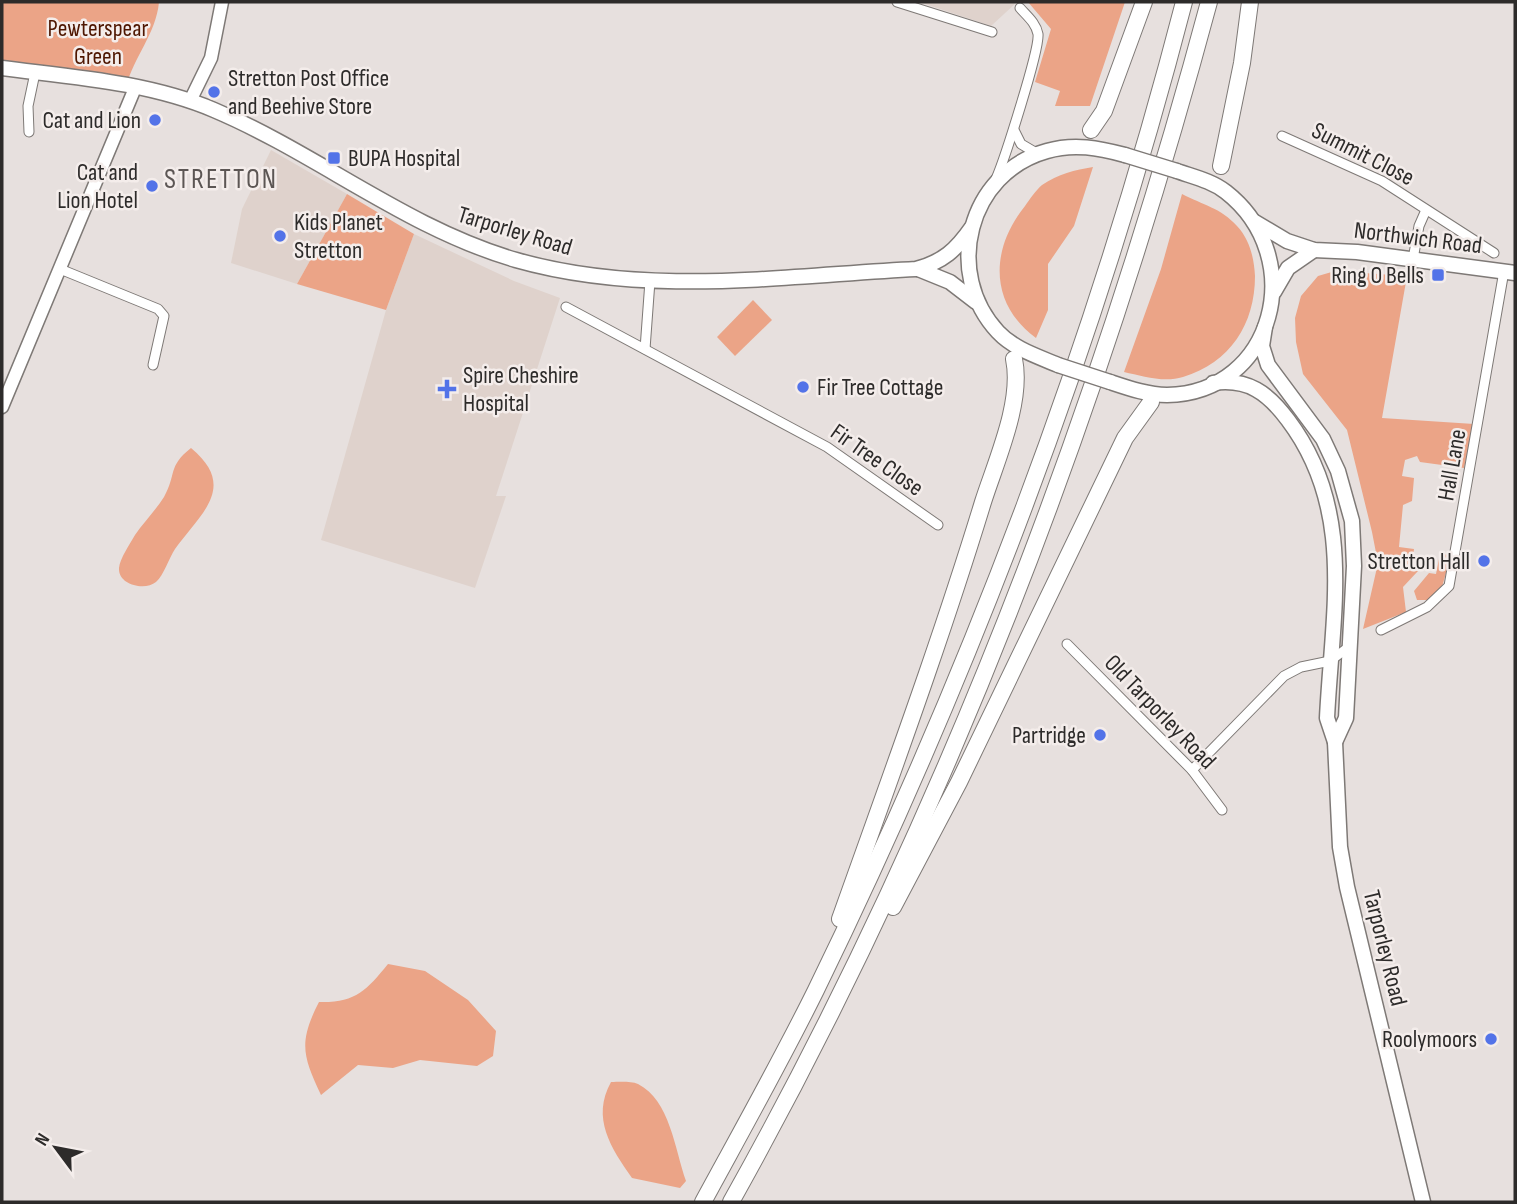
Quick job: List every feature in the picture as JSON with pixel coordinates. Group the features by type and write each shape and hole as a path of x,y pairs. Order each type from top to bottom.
{"highway":[{"path":"1091,130 1104,111 1144,2"},
{"path":"703,1202 814,994 921,763 1009,547 1096,299 1148,135 1184,2"},
{"path":"836,1005 951,755 1056,489 1140,243 1209,2"},
{"path":"1221,166 1250,2"},
{"path":"814,994 926,682 974,532 1016,393 1014,359"},
{"path":"731,1202 836,1005 927,847 1125,438 1151,402"}],"main road":[{"path":"190,101 211,58 222,2"},
{"name":"Tarporley Road","path":"2,68 135,88 190,101 262,132 428,227 473,246 558,271 650,281 703,282 916,269 931,265 951,253 972,227"},
{"path":"2,407 135,88"},
{"path":"1065,147 1091,130"},
{"path":"1014,359 1007,340 977,303 968,266 972,227 980,205 993,186 1014,166 1038,154 1065,147 1097,148 1125,155 1205,180 1227,192 1255,222 1269,250 1274,292"},
{"path":"1221,166 1227,192"},
{"name":"Northwich Road","path":"1255,222 1287,241 1314,250 1510,272"},
{"path":"1151,402 1213,383 1245,358 1265,327 1274,292 1287,268 1314,250"},
{"name":"Tarporley Road","path":"916,269 950,282 977,303"},
{"name":"Tarporley Road","path":"1265,327 1262,346 1268,365 1323,439 1349,504 1354,566 1346,718 1335,742"},
{"path":"1007,340 1058,365 1110,382 1168,395"},
{"name":"Tarporley Road","path":"1213,383 1244,383 1266,395 1305,443 1320,475 1335,540 1327,718 1335,742 1340,847 1347,887 1423,1202"}],"street":[{"path":"897,2 992,32"},
{"path":"993,186 1014,130 1038,41 1036,27 1020,8"},
{"path":"29,132 28,106 35,72"},
{"path":"1014,130 1021,144 1038,154"},
{"name":"Summit Close","path":"1282,136 1382,181 1494,253"},
{"name":"Summit Close","path":"1413,259 1419,226 1426,210"},
{"path":"60,270 158,309 164,316 164,325 153,365"},
{"name":"Hall Lane","path":"1381,630 1427,607 1449,586 1510,272"},
{"path":"645,349 650,281"},
{"name":"Fir Tree Close","path":"566,307 827,447 938,525"},
{"name":"Old Tarporley Road","path":"1067,644 1192,770 1222,810"},
{"path":"1192,770 1275,683 1301,667 1330,661 1350,646"}],"shaded area":[{"path":"919,2 1017,2 991,26"},
{"name":"Kids Planet Stretton","path":"271,150 347,194 297,284 231,263 242,209"},
{"name":"Spire Cheshire Hospital","path":"414,234 514,281 560,298 496,496 506,496 475,588 321,540 386,310"}],"green space":[{"name":"Pewterspear Green","path":"2,2 159,2 154,24 126,87 2,68"},
{"path":"1028,2 1125,2 1090,106 1055,106 1060,91 1035,82 1051,29"},
{"path":"1093,167 1074,226 1048,264 1048,310 1036,338 1010,309 1003,293 1000,275 1005,240 1013,223 1042,185 1067,173"},
{"path":"347,194 414,234 386,310 297,284"},
{"path":"1182,194 1225,215 1245,237 1255,276 1250,310 1237,339 1226,352 1200,371 1168,379 1124,372 1161,269"},
{"path":"1335,271 1407,276 1382,418 1474,424 1464,468 1420,462 1417,456 1405,460 1402,476 1414,478 1412,501 1403,505 1399,547 1414,549 1411,570 1418,571 1403,587 1406,612 1363,629 1378,563 1372,532 1347,430 1303,374 1296,342 1295,318 1301,296 1318,276"},
{"path":"753,300 772,320 735,356 717,337"},
{"path":"191,448 205,462 212,475 210,500 175,549 156,582 145,586 133,585 120,574 123,556 135,535 164,497 178,460"},
{"path":"1440,554 1451,555 1442,587 1429,600 1417,600 1414,591 1429,573 1436,574"},
{"path":"388,964 425,971 468,1000 496,1031 493,1056 477,1066 420,1060 393,1068 358,1065 321,1095 310,1070 305,1049 308,1028 319,1002 342,1000 359,994"},
{"path":"611,1082 638,1084 649,1091 657,1102 670,1127 686,1181 680,1188 632,1178 624,1167 611,1144 603,1120 605,1095"}],"place":[{"name":"Stretton Post Office and Beehive Store","path":"214,92"},
{"name":"Cat and Lion","path":"155,120"},
{"name":"BUPA Hospital","path":"334,158"},
{"name":"Cat and Lion Hotel","path":"152,186"},
{"name":"Kids Planet Stretton","path":"280,236"},
{"name":"Ring O Bells","path":"1438,275"},
{"name":"Fir Tree Cottage","path":"803,387"},
{"name":"Spire Cheshire Hospital","path":"447,389"},
{"name":"Stretton Hall","path":"1484,561"},
{"name":"Partridge","path":"1100,735"},
{"name":"Roolymoors","path":"1491,1039"}],"district":[{"name":"STRETTON","path":"221,179"}]}
